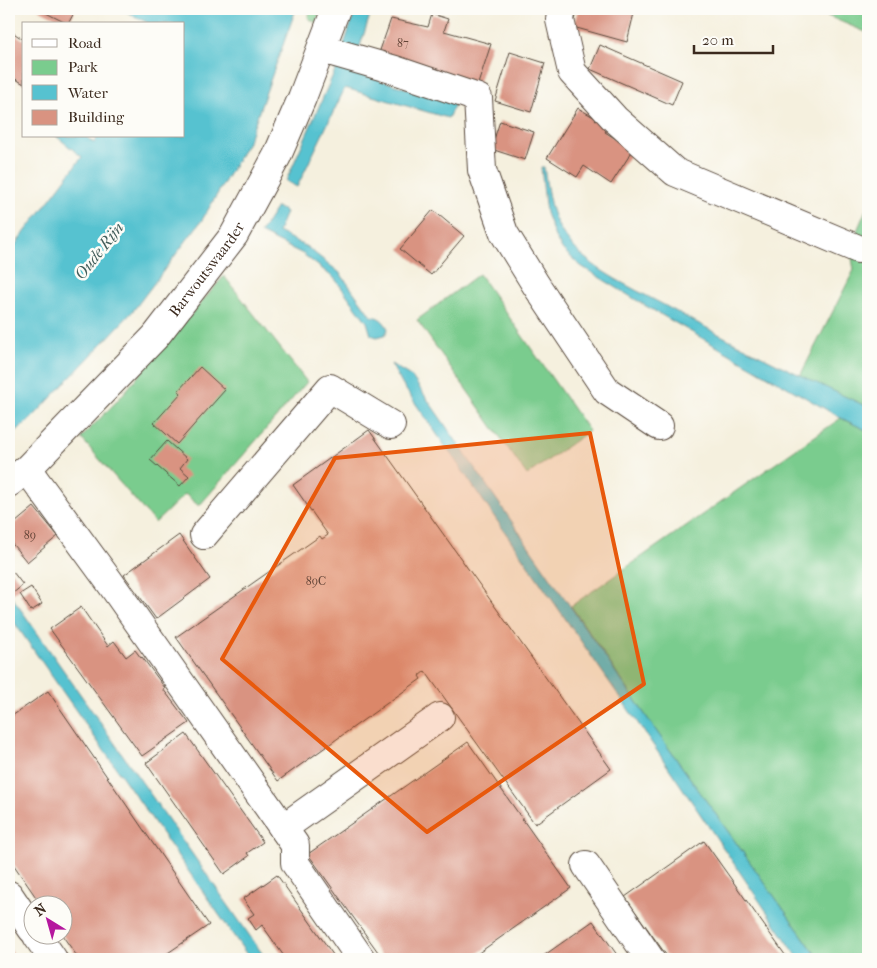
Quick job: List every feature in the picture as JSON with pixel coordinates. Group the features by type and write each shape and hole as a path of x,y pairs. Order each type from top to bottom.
{"street":[{"name":"Barwoutswaarder","path":"18,476 155,337 234,234 277,156 339,54 336,9"},
{"path":"562,9 560,20 572,72 614,119 675,172 858,249"},
{"path":"339,54 478,98 482,170 504,233 536,285 607,391 658,426"},
{"path":"204,535 330,388 391,425"},
{"path":"18,476 109,581 289,837 295,863 361,959"},
{"path":"289,837 440,716"},
{"path":"586,865 650,959"},
{"path":"9,895 22,914"},
{"path":"44,946 53,959"}],"highlighted area":[{"path":"590,433 644,684 427,832 222,659 335,458"}],"green space":[{"path":"311,9 321,9 316,23 308,18"},
{"path":"811,9 868,9 868,33"},
{"path":"868,205 868,407 800,376 854,270 850,247"},
{"path":"479,274 589,431 527,475 417,320"},
{"path":"224,276 307,382 199,506 185,494 155,523 81,438 117,401"},
{"path":"841,418 868,431 868,959 819,959 657,732 571,606"}],"water":[{"name":"Oude Rijn","path":"121,9 296,9 248,142 202,220 133,311 31,419 9,437 9,253 82,157 58,138 88,138 94,143 97,138 185,138 185,22 146,22"},
{"path":"356,9 372,9 352,71 455,104 448,118 345,88 297,187 286,181 336,68"},
{"path":"541,167 544,167 550,204 556,222 566,238 586,259 610,276 713,331 868,407 868,431 841,418 646,306 581,266 563,250 555,237 546,213"},
{"path":"277,207 286,212 278,232 307,247 340,273 371,316 379,318 385,324 388,329 385,335 377,337 371,335 367,322 335,279 303,254 260,233"},
{"path":"391,364 412,377 657,732 819,959 799,959 649,739 402,384"},
{"path":"9,593 266,959 250,959 9,615"}],"building":[{"path":"38,9 76,9 69,22 64,22"},
{"path":"578,9 635,9 627,42 573,27"},
{"path":"432,14 448,19 444,31 491,44 477,87 378,56 391,19 428,27"},
{"path":"9,30 22,39 22,83 9,75"},
{"path":"600,45 682,81 672,105 590,69"},
{"path":"510,52 545,63 531,112 495,101"},
{"path":"578,108 609,126 605,132 633,150 611,184 584,166 577,177 547,158"},
{"path":"500,121 534,132 525,160 491,149"},
{"path":"433,210 464,236 431,275 400,249"},
{"path":"200,367 225,390 177,444 154,423 181,393 178,391"},
{"path":"369,430 611,769 535,824 425,671 419,676 421,679 278,781 176,637 320,536 322,539 328,535 293,485"},
{"path":"167,441 187,459 180,468 189,476 180,486 150,460"},
{"path":"34,507 58,536 27,562 9,540 9,528"},
{"path":"179,535 210,579 156,619 124,575"},
{"path":"13,572 23,585 12,594 9,590 9,575"},
{"path":"31,587 42,604 31,611 20,594"},
{"path":"81,607 108,646 114,641 126,657 135,650 142,657 189,723 142,756 50,629"},
{"path":"48,691 209,925 159,959 79,959 70,946 72,946 72,896 35,896 9,858 9,718"},
{"path":"186,734 263,842 247,853 249,856 224,874 146,763"},
{"path":"468,742 571,888 470,959 383,959 308,854"},
{"path":"704,841 788,959 669,959 625,897"},
{"path":"277,875 336,959 286,959 262,925 256,930 248,918 254,914 243,899"},
{"path":"593,921 620,959 539,959"},
{"path":"9,948 17,959 9,959"}]}
